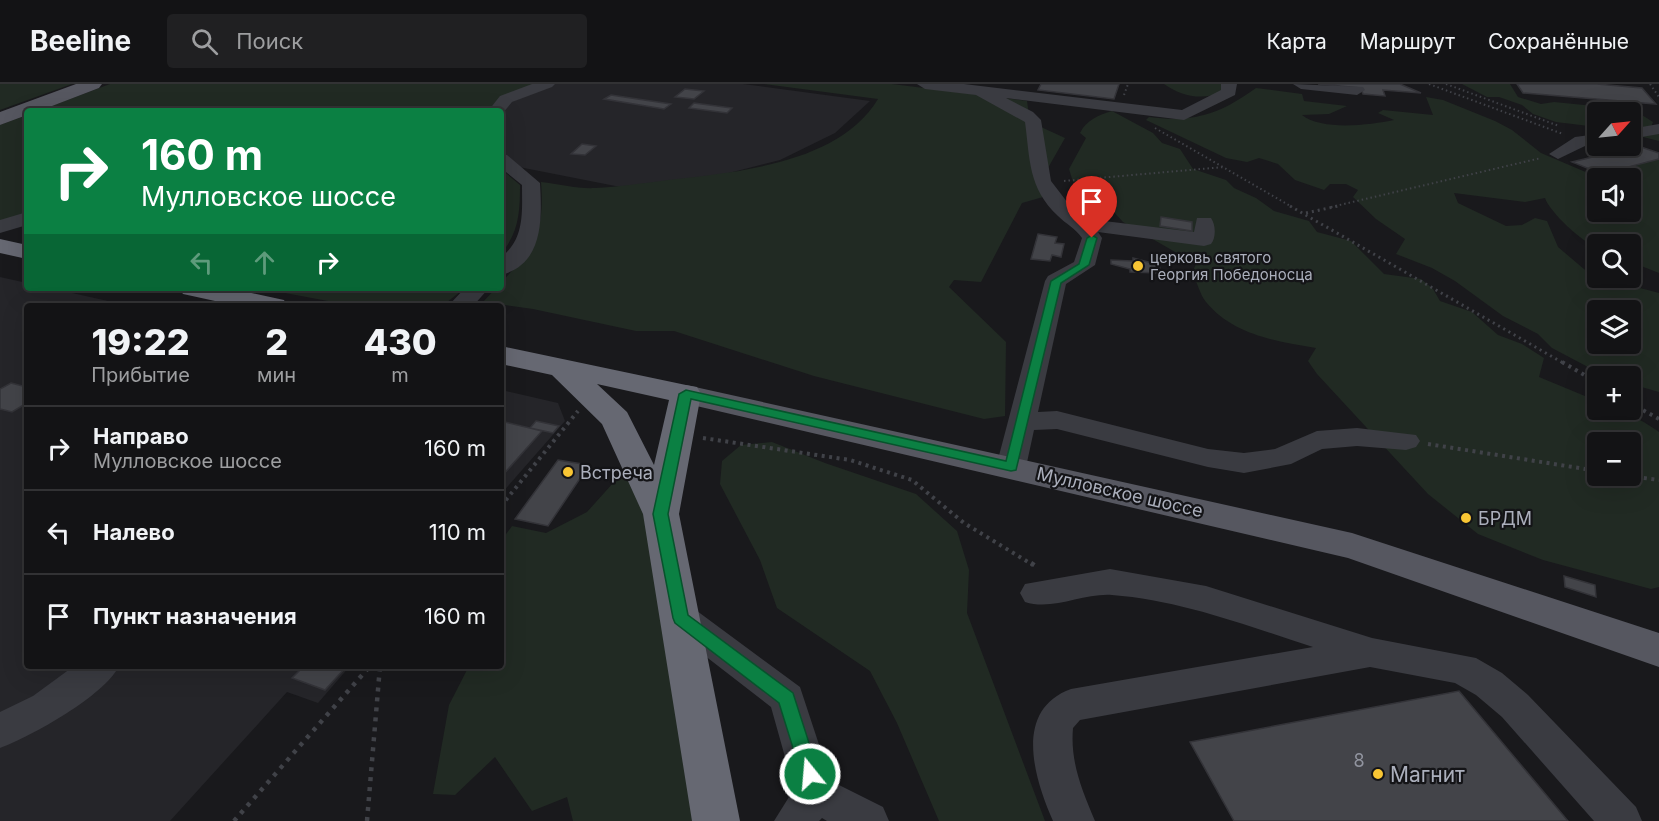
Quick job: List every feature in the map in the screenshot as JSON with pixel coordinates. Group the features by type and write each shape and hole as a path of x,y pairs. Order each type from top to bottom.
{"highway":[{"path":"0,246 24,251"},
{"path":"206,291 260,303"},
{"name":"Мулловское шоссе","path":"504,356 686,394"},
{"path":"562,368 616,419 661,514 717,821"},
{"path":"661,514 686,394"}],"main road":[{"path":"29,108 93,84"},
{"path":"0,119 24,110"},
{"name":"Мулловское шоссе","path":"686,394 1352,546 1580,621 1659,650"}],"lane":[{"path":"498,108 506,99 547,84"},
{"path":"925,84 1122,100 1184,115 1229,92 1229,84"},
{"path":"1301,84 1357,90"},
{"path":"972,88 1020,110 1033,120 1042,183 1064,211 1082,224 1092,238 1084,265 1056,281 1011,467"},
{"path":"1641,132 1659,129"},
{"path":"1558,154 1587,141"},
{"path":"504,161 531,183 531,201 530,229 523,249 504,265"},
{"path":"0,227 24,219"},
{"path":"1082,224 1204,240 1203,222"},
{"path":"463,303 475,291"},
{"path":"1021,422 1057,420 1208,458 1244,463 1281,457 1317,440 1357,437 1406,441"},
{"path":"1038,581 1110,582 1206,599 1370,652 1462,669 1489,684 1515,706 1621,821"},
{"path":"681,618 787,698 805,807 868,821"},
{"path":"1074,821 1063,801 1052,739 1057,716 1071,705 1370,652"},
{"path":"0,731 46,707 97,669"}],"path":[{"path":"1128,84 1122,100 1224,167 1587,377"},
{"path":"1429,84 1587,139"},
{"path":"1446,84 1559,126"},
{"path":"1651,85 1659,88"},
{"path":"1651,85 1659,97"},
{"path":"1305,213 1558,154"},
{"path":"1042,183 1224,167"},
{"path":"504,502 592,394"},
{"path":"1641,409 1659,419"},
{"path":"677,435 850,460 912,480 1038,581"},
{"path":"1406,441 1587,469"},
{"path":"1641,478 1659,480"},
{"path":"234,821 367,669"},
{"path":"367,821 380,669"}],"shaded area":[{"path":"0,84 72,84 0,110"},
{"path":"110,84 536,84 497,101 490,108 46,108"},
{"path":"553,84 743,84 870,101 835,133 780,160 651,193 519,167 504,157 504,108 507,104"},
{"path":"764,84 892,84 1027,101 1030,122 1065,138 1044,175 1050,195 1022,203 981,282 954,280 949,287 1006,342 1005,416 984,419 814,376 674,331 636,331 504,305 504,303 483,302 493,291 504,291 504,280 522,259 535,238 541,214 541,182 582,188 613,187 724,173 784,161 838,138 861,121 878,99"},
{"path":"1164,84 1224,84 1224,91 1201,97 1186,95"},
{"path":"1462,84 1510,84 1518,97 1541,104 1554,102 1587,105 1587,126 1556,122 1533,114 1522,105 1499,97 1487,97"},
{"path":"1256,88 1302,94 1304,101 1347,106 1329,114 1302,115 1321,123 1346,125 1394,120 1378,113 1383,110 1433,115 1426,97 1443,100 1495,121 1512,130 1541,153 1587,173 1587,222 1641,222 1641,168 1625,168 1659,159 1659,273 1641,266 1641,234 1587,234 1587,242 1560,219 1545,198 1525,202 1454,193 1458,203 1506,226 1522,225 1535,218 1547,221 1558,247 1587,272 1587,288 1640,288 1659,293 1659,392 1641,387 1641,366 1587,366 1552,348 1538,334 1503,316 1455,281 1432,268 1396,254 1405,239 1376,219 1353,197 1358,190 1346,184 1330,184 1324,190 1295,180 1278,164 1259,158 1247,162 1226,158 1146,120 1149,117 1180,119 1193,117 1230,104"},
{"path":"1112,111 1153,133 1162,143 1180,149 1193,169 1226,180 1234,188 1256,198 1274,211 1309,221 1317,232 1351,241 1384,274 1421,279 1433,289 1440,301 1472,312 1498,335 1522,344 1544,358 1539,377 1587,397 1587,420 1640,420 1659,432 1659,587 1651,589 1543,560 1478,534 1428,494 1317,374 1308,361 1316,348 1256,335 1229,322 1204,299 1192,273 1196,264 1123,222 1097,194 1073,182 1069,169 1086,138 1080,133 1089,121"},
{"path":"1641,114 1653,122 1651,127 1659,130 1659,141 1641,136"},
{"path":"24,116 24,217 0,226 0,125"},
{"path":"504,172 520,185 517,221 504,250"},
{"path":"0,277 24,282 24,291 63,291 117,303 24,303 24,669 347,669 318,703 287,692 170,821 0,821"},
{"path":"274,291 461,291 446,303 339,303"},
{"path":"504,391 558,403 565,421 504,491"},
{"path":"772,442 916,494 957,531 969,570 967,613 1045,821 939,821 897,723 870,671 777,608 760,560 720,484 722,461 741,445"},
{"path":"623,472 633,478 641,500 699,821 573,821 567,797 532,811 495,757 455,795 433,794 449,705 467,669 504,669 504,537 512,526 546,533 587,512"}],"building":[{"path":"1041,84 1119,84 1114,99 1038,90"},
{"path":"1318,84 1400,84 1421,93 1383,90 1385,96 1363,94 1361,88"},
{"path":"1517,84 1597,84 1642,88 1656,104 1641,102 1523,93"},
{"path":"685,89 704,91 694,99 675,97"},
{"path":"611,95 671,104 664,109 604,99"},
{"path":"694,103 732,108 727,113 689,108"},
{"path":"582,144 596,146 585,155 571,154"},
{"path":"1641,147 1659,153 1659,159 1625,168 1587,168 1572,162 1597,156 1641,156"},
{"path":"1161,217 1192,222 1192,231 1160,226"},
{"path":"1038,234 1057,237 1055,243 1064,244 1061,257 1052,255 1050,261 1031,259"},
{"name":"церковь святого Георгия Победоносца","path":"1133,258 1160,265 1159,273 1130,272 1130,269 1111,264 1111,260 1133,261"},
{"path":"11,383 24,386 24,405 12,412 0,409 0,389"},
{"path":"536,421 559,426 553,433 530,428"},
{"path":"504,422 542,431 504,474"},
{"path":"558,460 589,465 548,526 515,519"},
{"path":"1564,576 1595,585 1596,597 1565,587"},
{"path":"301,669 344,669 325,690 292,678"},
{"path":"1459,691 1568,821 1234,821 1190,742"}],"place":[{"name":"церковь святого Георгия Победоносца","path":"1138,266"},
{"name":"Встреча","path":"568,472"},
{"name":"БРДМ","path":"1466,518"},
{"name":"Магнит","path":"1378,774"}],"route":[{"path":"810,774 787,698 681,618 661,514 686,394 1011,467 1056,281 1084,265 1092,238"}]}
